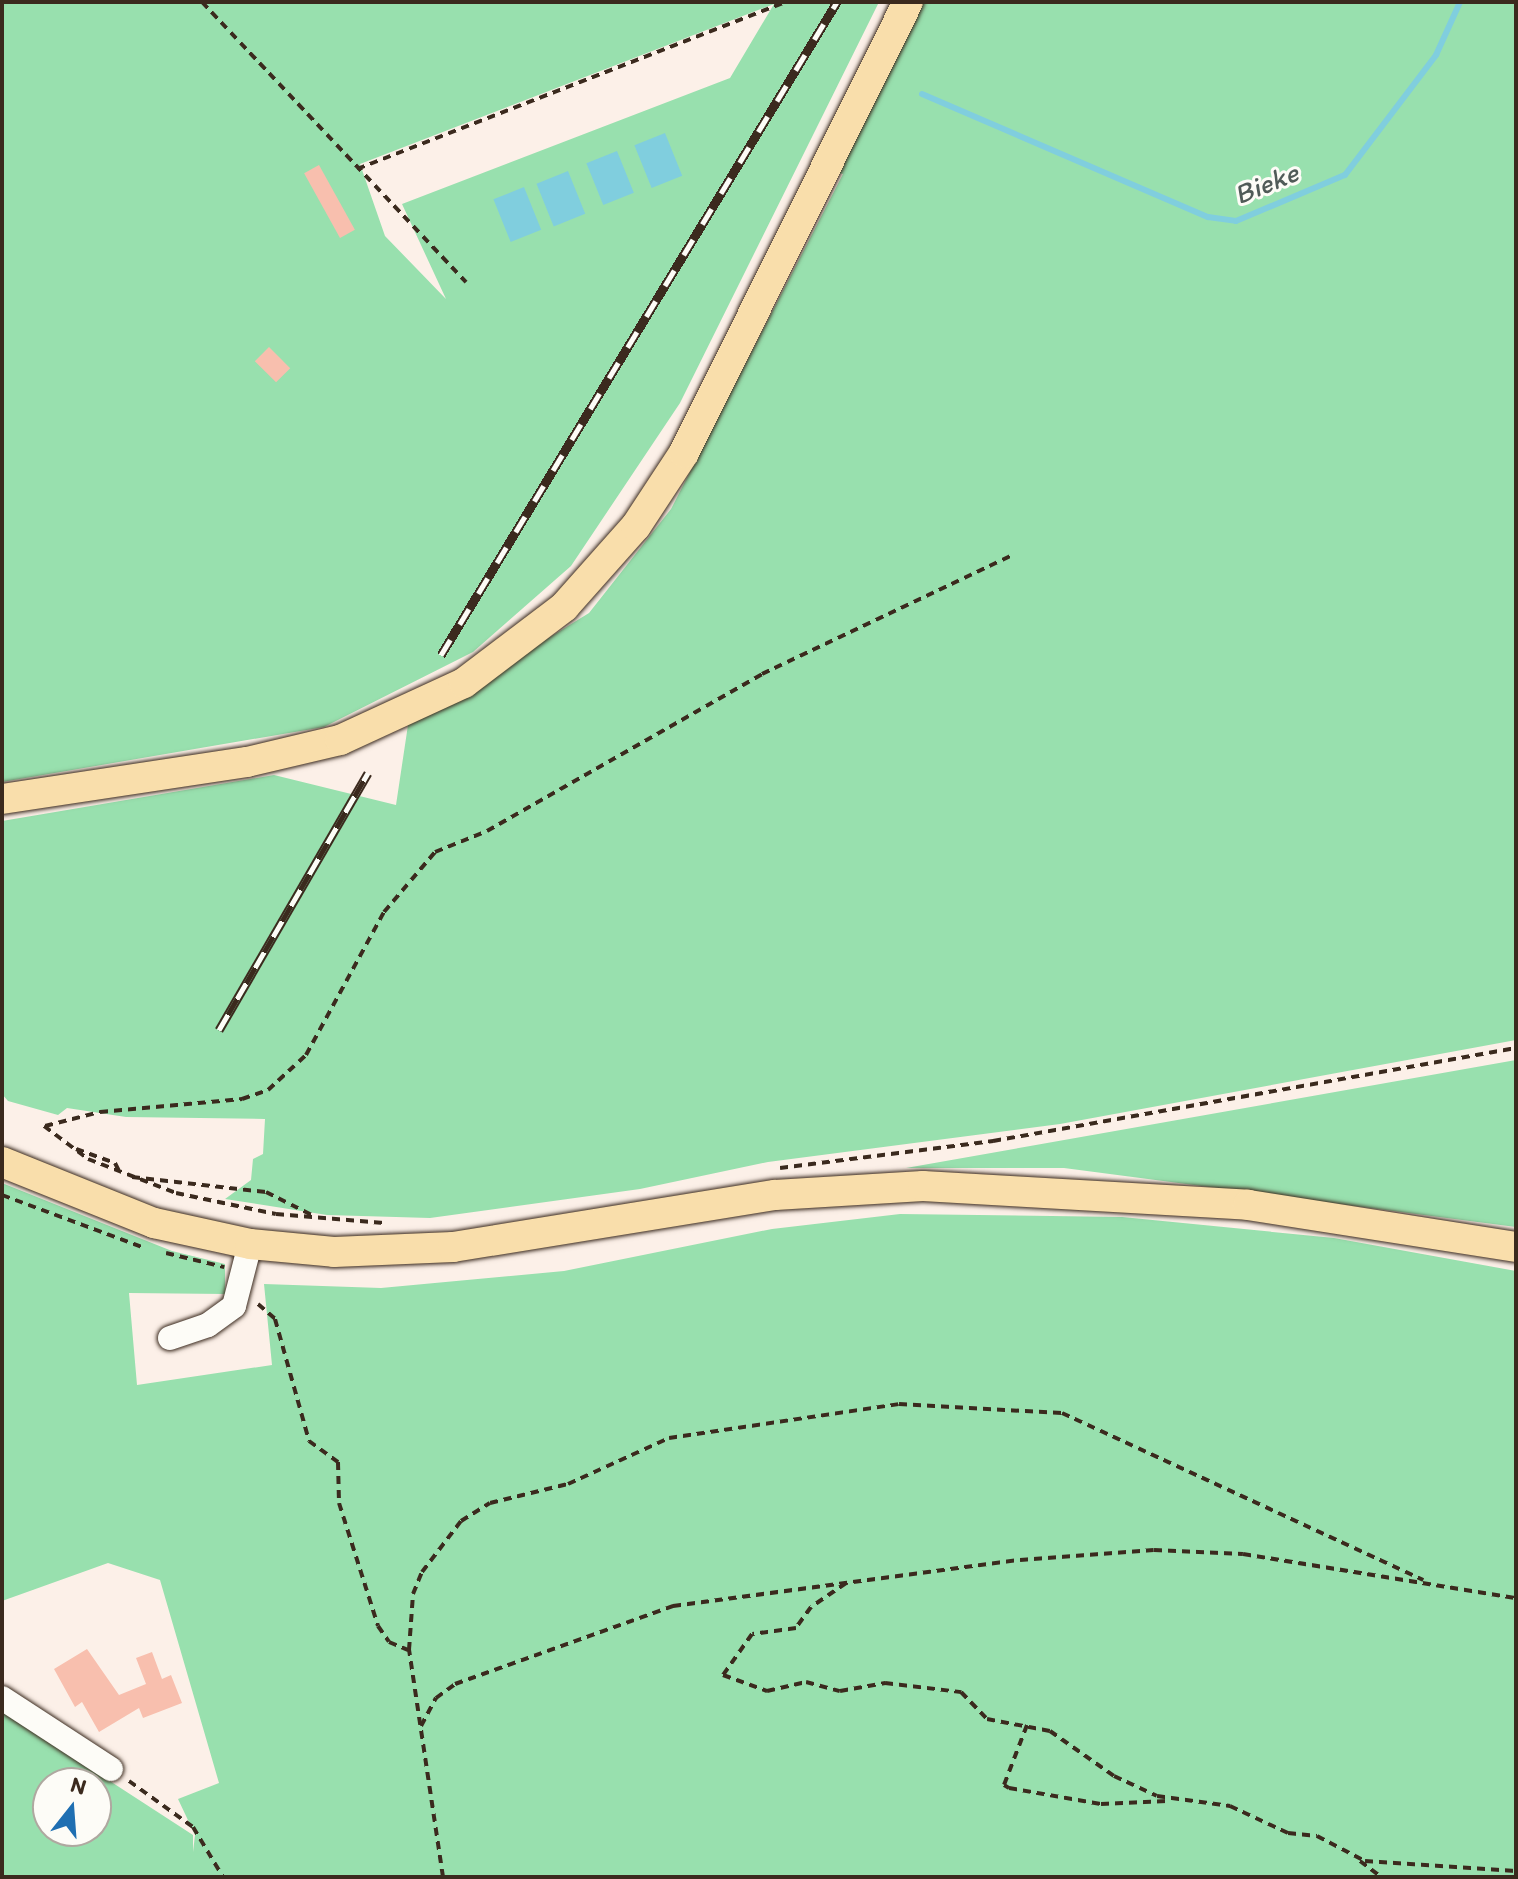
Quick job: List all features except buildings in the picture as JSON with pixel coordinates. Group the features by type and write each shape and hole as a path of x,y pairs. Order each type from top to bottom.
{"main road":[{"path":"2,799 247,762 340,740 464,683 564,607 636,526 700,425 908,2"},
{"path":"2,1162 116,1211 250,1244 403,1252 775,1195 923,1186 1248,1205 1516,1247"}],"lane":[{"path":"170,1338 208,1325 234,1306 250,1244"},
{"path":"2,1698 108,1767"}],"path":[{"path":"202,2 466,282"},
{"path":"357,169 785,2"},
{"path":"397,1223 320,1219 202,1199 120,1173 71,1147 44,1126 100,1112 226,1102 268,1090 306,1055 384,912 435,852 487,831 762,674 1010,556"},
{"path":"770,1169 993,1141 1516,1048"},
{"path":"131,1177 266,1192 320,1219"},
{"path":"443,1877 409,1650 413,1594 422,1572 461,1521 490,1503 568,1484 679,1436 899,1404 1081,1417 1423,1580"},
{"path":"336,1486 378,1626 389,1642 409,1650"},
{"path":"420,1729 436,1698 455,1684 590,1633 716,1597 852,1580 1181,1550 1423,1580 1516,1598"},
{"path":"852,1580 811,1607 796,1628 766,1627 752,1634 723,1675 767,1691 806,1682 833,1690 885,1683 950,1690 968,1695 997,1724 1027,1725 1067,1740 1127,1783 1174,1800"},
{"path":"1027,1725 1004,1785 1009,1788 1101,1804 1174,1800 1230,1806 1288,1833 1317,1836 1358,1859 1381,1877"},
{"path":"112,1770 193,1827 223,1877"},
{"path":"1358,1859 1516,1871"}],"green space":[{"path":"2,2 879,2 680,403 571,566 473,652 324,727 2,782","holes":["774,4 730,78 402,204 446,299 385,236 360,164"]},
{"path":"921,2 1516,2 1516,1040 1060,1124 768,1162 640,1189 430,1218 327,1215 225,1199 251,1180 253,1159 263,1154 265,1119 126,1117 67,1108 58,1115 8,1101 2,1094 2,821 274,775 396,805 408,725 589,613 671,509 843,174 829,171"},
{"path":"1516,1060 1516,1227 1064,1168 906,1168"},
{"path":"2,1183 172,1251 225,1264 225,1294 129,1293 137,1385 272,1365 264,1284 381,1288 564,1271 772,1229 900,1214 1122,1217 1334,1238 1516,1271 1516,1877 2,1877 2,1711 88,1767 32,1767 32,1847 112,1847 112,1782 193,1835 193,1852 195,1835 178,1799 219,1783 160,1580 108,1563 2,1601"}],"water":[{"path":"665,133 682,176 652,188 634,145"},
{"path":"617,151 634,193 603,205 586,163"},
{"path":"568,171 585,214 554,226 536,184"},
{"path":"524,187 541,230 511,242 493,199"}],"waterway":[{"name":"Bieke","path":"922,94 1208,217 1236,221 1345,175 1436,55 1460,2"}],"railway":[{"path":"441,655 837,2"},
{"path":"219,1030 368,773"}]}
